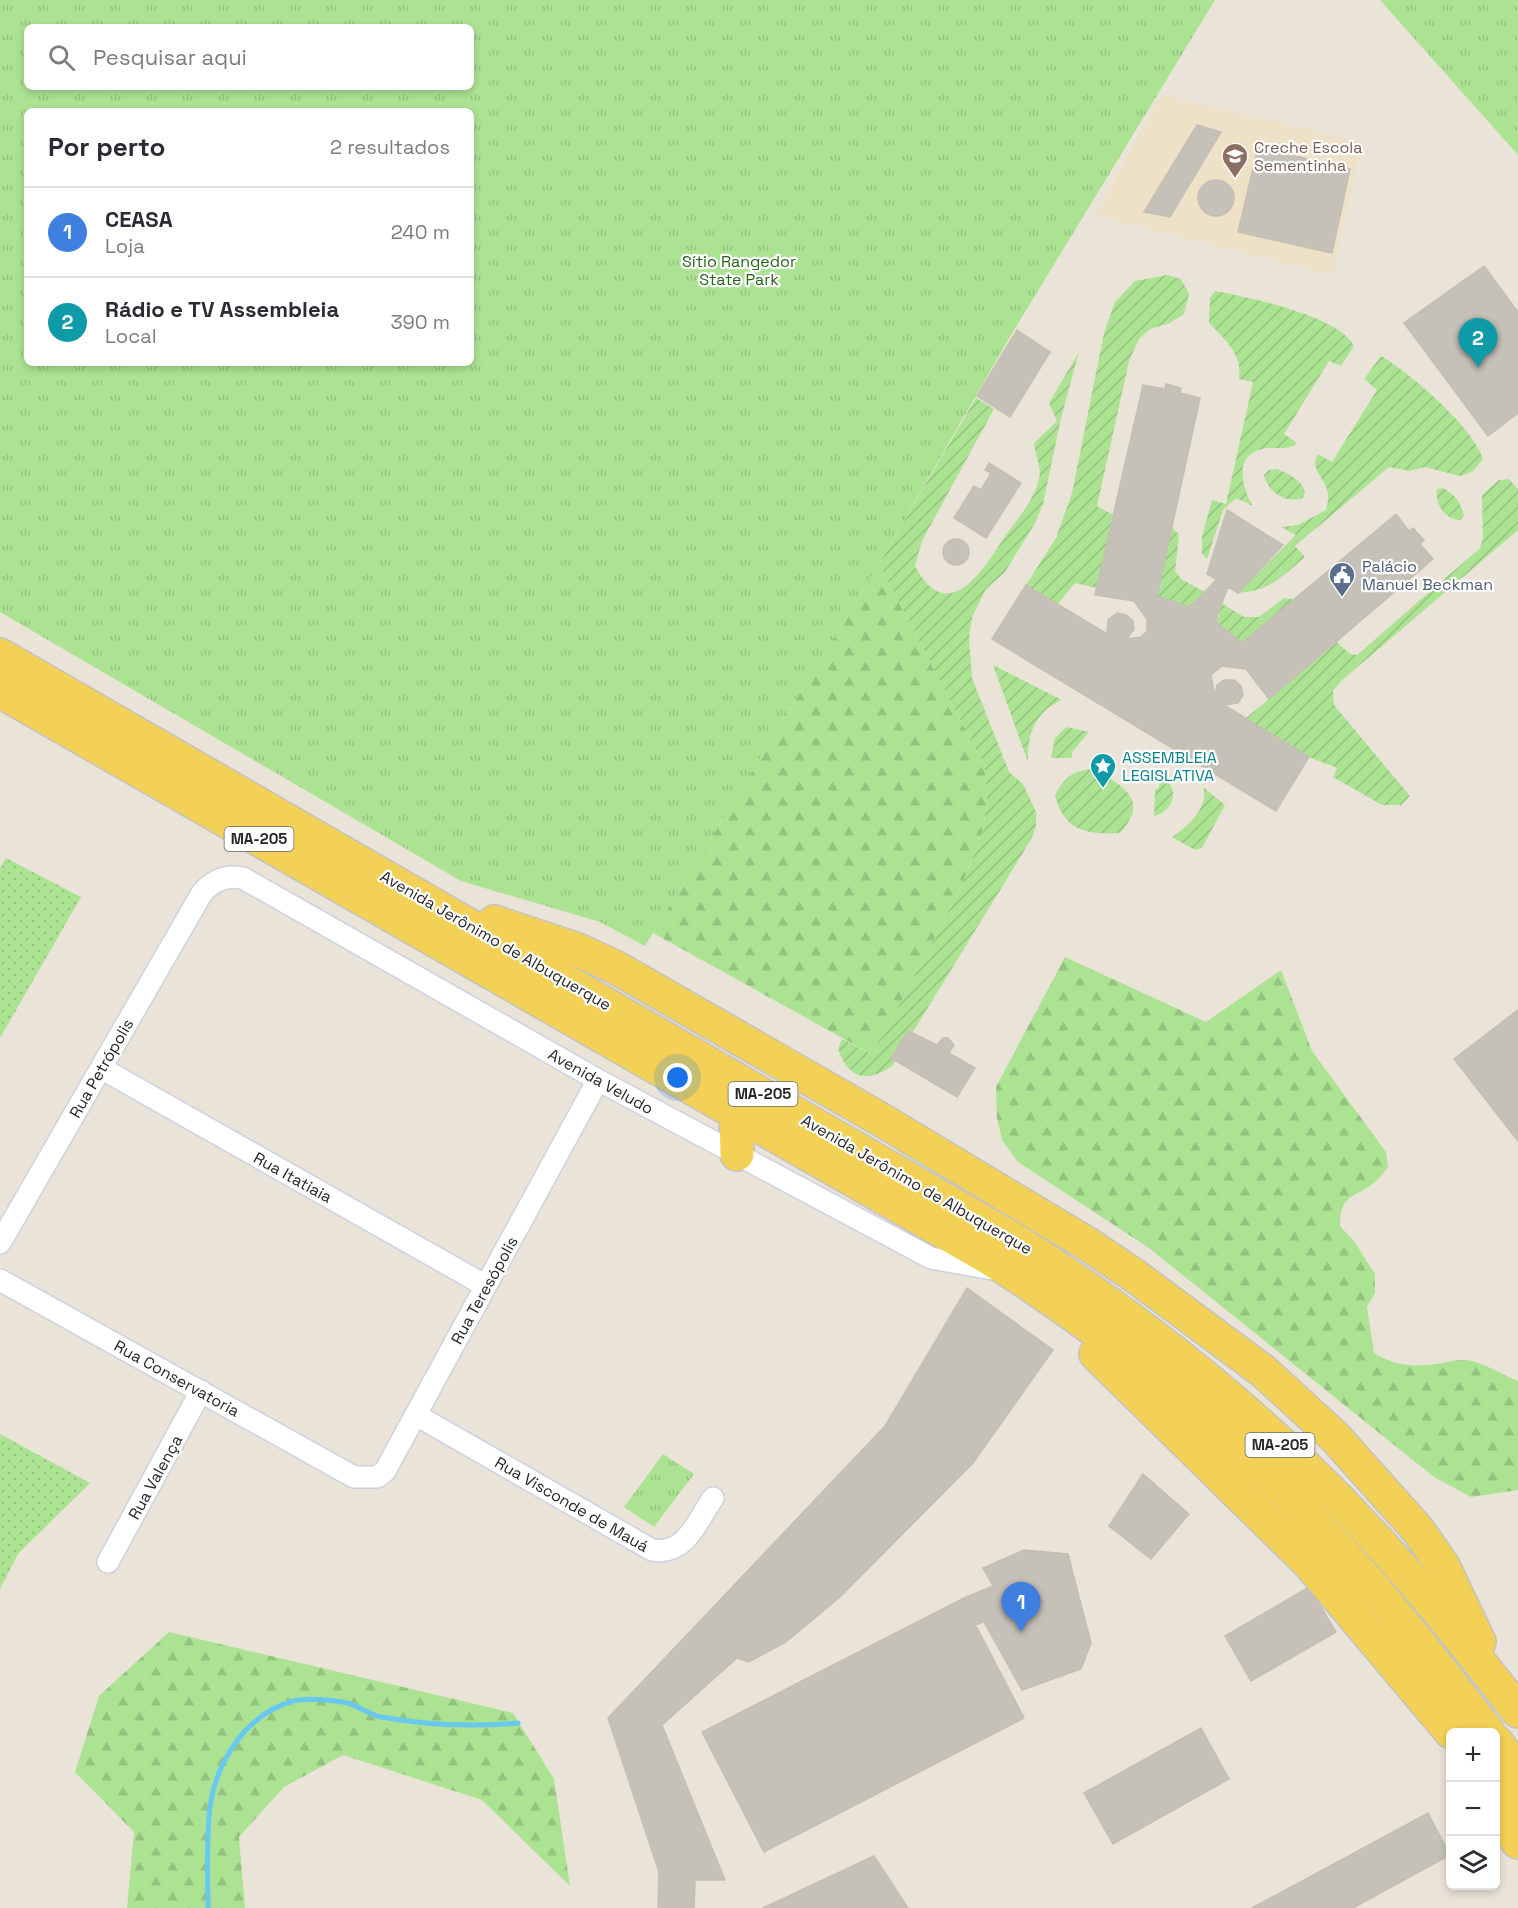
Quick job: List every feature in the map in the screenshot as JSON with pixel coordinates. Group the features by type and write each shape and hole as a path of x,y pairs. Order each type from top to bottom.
{"main road":[{"name":"Avenida Jerônimo de Albuquerque","path":"0,655 1011,1238 1129,1316 1243,1409 1301,1465 1406,1573 1513,1704"},
{"name":"Avenida Jerônimo de Albuquerque","path":"0,691 1013,1273 1107,1339 1160,1381 1266,1476 1369,1582 1485,1728"},
{"path":"429,902 547,940"},
{"path":"517,987 509,968 514,951 528,941 547,940"},
{"name":"MA-205","path":"547,940 615,967 990,1185 1135,1276 1263,1371 1335,1437 1432,1547 1486,1658 1513,1704"},
{"path":"736,1113 737,1154"},
{"name":"Avenida Jerônimo de Albuquerque","path":"1013,1273 1309,1563 1448,1728"},
{"path":"1500,1747 1518,1771"},
{"path":"1498,1782 1518,1802"},
{"path":"1500,1817 1518,1842"}],"street":[{"name":"Avenida Veludo","path":"202,893 209,885 222,878 243,878 598,1080 931,1258 1013,1273"},
{"name":"Rua Petrópolis","path":"0,1243 202,893"},
{"name":"Rua Itatiaia","path":"101,1068 486,1286"},
{"name":"Rua Teresópolis","path":"354,1477 377,1477 385,1471 598,1080"},
{"name":"Rua Conservatoria","path":"0,1280 354,1477"},
{"name":"Rua Valença","path":"108,1562 201,1392"},
{"name":"Rua Visconde de Mauá","path":"416,1415 652,1550 671,1551 681,1545 713,1498"}],"shaded area":[{"name":"Creche Escola Sementinha","path":"1160,95 1362,142 1332,275 1096,216"}],"green space":[{"name":"Sítio Rangedor State Park","path":"0,0 1215,0 1008,340 879,564 645,946 600,922 461,881 0,612"},
{"path":"1380,0 1518,0 1518,155"},
{"path":"1167,275 1181,279 1189,294 1184,314 1170,323 1150,329 1139,339 1129,361 1097,506 1113,515 1097,588 1075,583 1058,604 1026,585 1056,538 1072,493 1104,333 1115,302 1135,281"},
{"path":"1215,291 1269,303 1312,317 1345,335 1354,346 1341,366 1329,361 1284,434 1296,442 1295,445 1287,448 1262,449 1247,458 1242,473 1243,482 1253,506 1236,498 1223,510 1207,559 1202,553 1202,536 1212,500 1226,504 1253,382 1239,379 1240,370 1232,348 1209,323 1210,298"},
{"path":"1079,352 1061,418 1043,504 1035,523 1005,572 986,589 972,617 969,638 972,678 1009,772 1023,784 1036,812 1036,826 1032,838 892,1066 874,1075 859,1075 853,1072 842,1059 838,1049 842,1039 873,1055 963,883 982,832 987,804 985,767 879,564 976,398 994,409 922,541 915,566 928,584 940,592 953,593 977,576 1034,494 1040,474 1034,443 1057,421 1049,403"},
{"path":"1381,356 1423,387 1454,417 1477,446 1483,459 1472,472 1460,476 1425,467 1409,471 1389,467 1295,546 1305,557 1289,571 1267,586 1238,593 1296,535 1281,527 1298,525 1326,510 1327,489 1315,464 1316,459 1318,454 1332,462 1377,390 1364,379"},
{"path":"1277,469 1300,483 1305,491 1303,498 1283,498 1269,487 1264,475 1269,470"},
{"path":"1509,479 1518,489 1518,530 1341,681 1333,691 1334,705 1410,796 1401,805 1382,805 1333,777 1337,768 1309,757 1246,718 1337,642 1350,654 1357,655 1480,548 1483,538 1482,495 1499,480"},
{"path":"1443,488 1459,502 1464,515 1460,520 1445,514 1439,505 1437,489"},
{"path":"1172,527 1179,535 1175,571 1181,579 1205,592 1189,607 1157,596"},
{"path":"879,564 985,767 987,804 982,832 963,883 873,1055 653,933"},
{"path":"1284,598 1294,599 1242,643 1217,623 1221,603 1244,617 1259,617"},
{"path":"993,665 1062,700 1045,711 1034,725 1029,742 1028,762"},
{"path":"1066,727 1089,732 1072,752 1072,758 1051,758 1055,738"},
{"path":"1094,769 1123,788 1133,802 1133,811 1129,821 1120,833 1097,833 1078,828 1064,816 1059,807 1055,795 1062,783 1075,773"},
{"path":"1160,776 1171,786 1173,798 1167,809 1154,816 1155,790 1159,788"},
{"path":"1203,787 1225,805 1202,848 1195,850 1172,837 1190,822 1200,809 1204,795"},
{"path":"6,858 81,897 0,1038 0,868"},
{"path":"1065,957 1206,1022 1281,970 1312,1051 1386,1152 1388,1167 1375,1182 1346,1202 1340,1226 1354,1241 1375,1274 1375,1293 1367,1307 1374,1353 1382,1358 1407,1365 1473,1361 1518,1381 1518,1490 1471,1497 1434,1477 1149,1248 1018,1162 1002,1140 997,1118 996,1087"},
{"path":"0,1434 90,1483 18,1554 0,1589"},
{"path":"663,1454 694,1474 654,1527 624,1507"},
{"path":"169,1632 513,1713 554,1779 570,1886 482,1800 343,1755 284,1787 239,1837 245,1908 127,1908 134,1832 75,1772 99,1696"}],"building":[{"path":"1197,125 1221,132 1170,217 1144,212"},
{"path":"1258,147 1350,169 1332,253 1238,232"},
{"path":"1216,180 1229,185 1234,198 1229,211 1216,216 1203,211 1198,198 1203,185"},
{"path":"1484,266 1518,312 1518,413 1488,436 1404,323"},
{"path":"1017,330 1050,352 1010,417 977,396"},
{"name":"Palácio Manuel Beckman","path":"1166,384 1181,388 1180,393 1200,398 1157,596 1189,607 1195,602 1217,616 1217,623 1242,643 1396,514 1409,531 1413,528 1424,540 1420,544 1433,559 1269,699 1246,669 1222,666 1211,675 1215,697 1217,685 1224,680 1234,680 1241,686 1243,695 1238,703 1224,705 1309,757 1276,811 992,639 1026,585 1107,634 1108,620 1117,613 1126,615 1133,621 1134,629 1127,639 1141,637 1147,631 1147,619 1134,601 1095,595 1143,385 1165,389"},
{"path":"989,463 1021,483 986,538 954,518 974,486 981,490 991,473 985,470"},
{"path":"1227,510 1283,545 1238,593 1207,574"},
{"path":"956,539 965,543 969,552 965,561 956,565 947,561 943,552 947,543"},
{"path":"1216,580 1228,587 1217,616 1195,602"},
{"path":"1518,1010 1518,1141 1454,1059"},
{"path":"908,1031 937,1045 943,1038 948,1038 954,1045 949,1053 975,1068 957,1097 891,1058"},
{"path":"967,1288 1053,1350 973,1463 840,1597 786,1642 749,1662 737,1658 662,1725 725,1880 695,1880 694,1908 658,1908 659,1872 608,1718 885,1426"},
{"path":"1143,1474 1189,1514 1151,1559 1109,1526"},
{"path":"1024,1550 1068,1554 1091,1643 1081,1669 1022,1690 984,1622 975,1625 962,1599 993,1586 983,1568"},
{"path":"1309,1587 1336,1632 1251,1681 1225,1636"},
{"path":"962,1599 1024,1718 764,1852 702,1732"},
{"path":"1201,1728 1229,1779 1113,1844 1084,1793"},
{"path":"1428,1813 1446,1847 1446,1857 1353,1908 1252,1908"},
{"path":"874,1856 908,1908 763,1908"}],"waterway":[{"path":"208,1908 209,1819 213,1790 219,1773 236,1742 248,1728 276,1707 293,1701 310,1699 348,1703 381,1717 415,1722 467,1725 518,1723"}],"place":[{"name":"Creche Escola Sementinha","path":"1235,179"},
{"name":"Rádio e TV Assembleia","path":"1478,368"},
{"name":"Palácio Manuel Beckman","path":"1342,598"},
{"name":"ASSEMBLEIA LEGISLATIVA","path":"1103,789"},
{"name":"CEASA","path":"1021,1632"}]}
